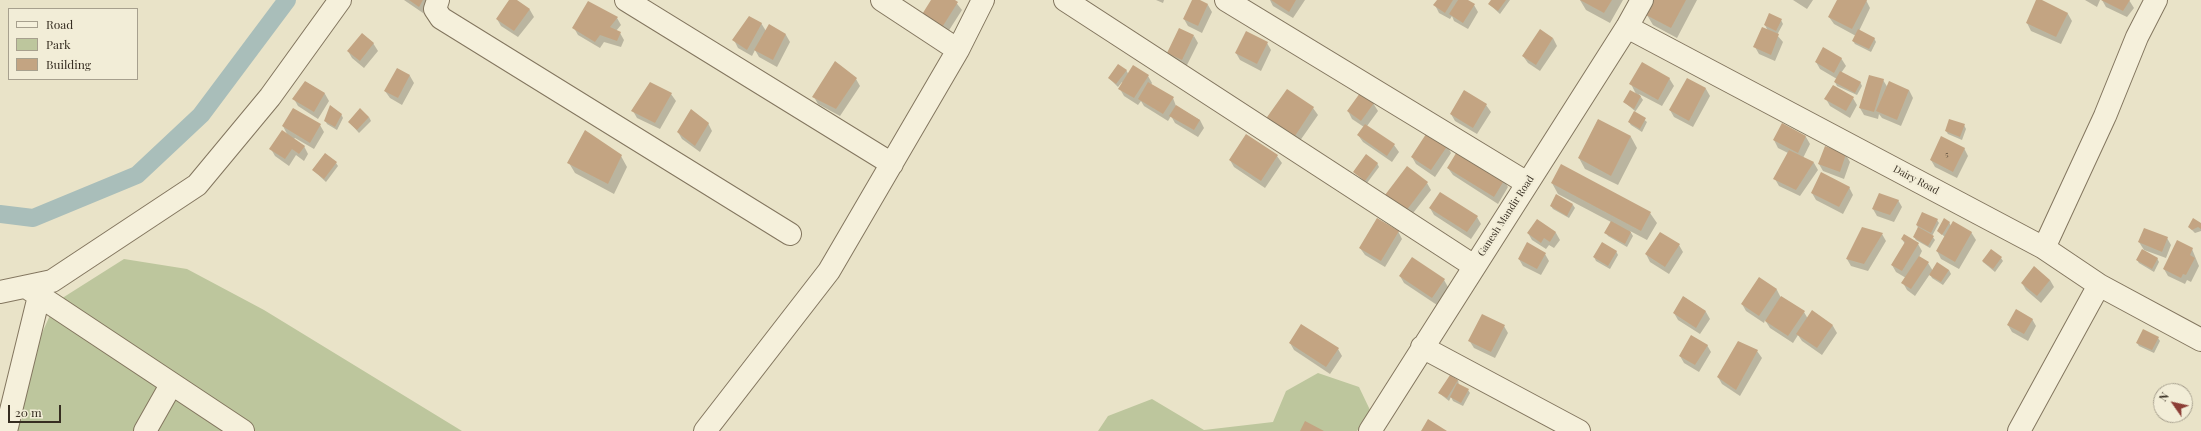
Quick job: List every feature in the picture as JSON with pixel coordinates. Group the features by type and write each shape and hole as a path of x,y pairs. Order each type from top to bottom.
{"street":[{"path":"0,292 33,291 52,281 197,185 270,97 340,0"},
{"path":"438,0 435,9 441,18 790,234"},
{"path":"626,0 892,164"},
{"path":"882,0 958,50"},
{"path":"705,431 829,271 958,50 983,0"},
{"path":"1065,0 1474,266"},
{"path":"1226,0 1527,184"},
{"name":"Ganesh Mandir Road","path":"1370,431 1627,27 1642,0"},
{"path":"2044,248 2105,116 2137,37 2156,0"},
{"name":"Dairy Road","path":"1627,27 2044,248 2099,285 2201,340"},
{"path":"2019,431 2099,285"},
{"path":"33,291 171,385 243,431"},
{"path":"6,431 33,291"},
{"path":"1422,348 1579,431"},
{"path":"145,431 171,385"}],"green space":[{"path":"124,259 187,269 264,310 462,431 1,431 1,424 56,302"},
{"path":"1318,373 1359,387 1370,410 1357,431 1098,431 1108,416 1152,399 1204,430 1273,422 1286,391"}],"building":[{"path":"409,0 423,0 419,7"},
{"path":"509,0 517,0 530,9 514,31 496,19"},
{"path":"931,0 955,0 958,2 941,29 921,16"},
{"path":"1192,0 1200,0 1208,4 1198,26 1183,19"},
{"path":"1271,0 1296,0 1289,12"},
{"path":"1437,0 1453,0 1445,13 1433,5"},
{"path":"1458,0 1468,0 1475,4 1463,23 1449,14"},
{"path":"1491,0 1506,0 1498,11 1488,4"},
{"path":"1580,0 1612,0 1604,13"},
{"path":"1654,0 1686,0 1671,28 1646,15"},
{"path":"1837,0 1867,0 1852,29 1828,17"},
{"path":"2036,0 2042,0 2068,13 2056,37 2026,23"},
{"path":"2101,0 2130,0 2123,11"},
{"path":"588,1 618,17 610,27 621,32 617,41 600,35 595,42 572,28"},
{"path":"1769,13 1782,19 1776,31 1764,25"},
{"path":"749,16 762,23 747,50 732,40"},
{"path":"769,24 786,34 773,60 754,50"},
{"path":"1762,27 1779,34 1771,55 1753,47"},
{"path":"1179,28 1194,35 1182,60 1167,53"},
{"path":"1540,29 1553,38 1536,65 1522,56"},
{"path":"1858,29 1875,38 1869,49 1852,41"},
{"path":"1246,31 1268,42 1257,64 1235,53"},
{"path":"362,33 374,43 360,61 347,51"},
{"path":"1823,47 1842,58 1834,73 1815,62"},
{"path":"835,61 857,78 836,109 812,97"},
{"path":"1642,62 1670,78 1658,100 1629,84"},
{"path":"1118,64 1127,70 1116,84 1108,78"},
{"path":"1133,65 1149,75 1134,98 1118,89"},
{"path":"397,68 410,75 398,98 384,91"},
{"path":"1840,71 1861,82 1855,93 1834,82"},
{"path":"1869,75 1884,79 1874,112 1859,108"},
{"path":"1687,78 1706,88 1689,121 1669,110"},
{"path":"305,81 325,93 314,112 292,99"},
{"path":"1889,81 1909,90 1897,120 1876,111"},
{"path":"650,82 672,93 655,123 631,111"},
{"path":"1148,82 1174,97 1163,114 1138,99"},
{"path":"1833,85 1854,97 1846,111 1824,99"},
{"path":"1287,89 1314,107 1293,139 1265,120"},
{"path":"1464,90 1487,104 1473,128 1450,114"},
{"path":"1630,90 1641,96 1634,109 1623,102"},
{"path":"1360,93 1374,103 1361,121 1347,111"},
{"path":"330,105 342,114 335,127 324,121"},
{"path":"1176,105 1200,120 1194,130 1169,116"},
{"path":"293,108 321,124 310,143 282,126"},
{"path":"360,108 369,117 357,130 348,122"},
{"path":"691,109 709,123 695,146 677,132"},
{"path":"1634,111 1646,118 1640,129 1628,122"},
{"path":"1598,119 1631,136 1611,176 1578,158"},
{"path":"1949,119 1965,124 1960,137 1945,131"},
{"path":"1782,123 1806,136 1798,153 1773,140"},
{"path":"1365,124 1395,144 1387,156 1357,135"},
{"path":"282,130 305,146 299,154 292,149 285,159 269,149"},
{"path":"585,130 622,155 608,184 567,163"},
{"path":"1428,131 1448,145 1431,170 1411,157"},
{"path":"1246,134 1278,155 1261,181 1229,160"},
{"path":"1941,136 1965,148 1953,172 1930,160"},
{"path":"1825,146 1846,154 1840,172 1818,164"},
{"path":"1458,150 1505,179 1494,197 1447,168"},
{"path":"1789,150 1814,162 1796,190 1773,179"},
{"path":"325,153 337,162 324,179 312,170"},
{"path":"1366,154 1378,163 1365,181 1353,172"},
{"path":"1561,164 1651,212 1641,231 1551,183"},
{"path":"1407,166 1428,182 1406,211 1385,195"},
{"path":"1821,172 1850,187 1839,207 1811,193"},
{"path":"1440,192 1478,216 1467,232 1429,208"},
{"path":"1879,193 1899,200 1890,215 1872,209"},
{"path":"1556,194 1573,204 1567,216 1550,206"},
{"path":"1922,212 1938,219 1931,233 1916,225"},
{"path":"1377,218 1399,231 1381,261 1359,248"},
{"path":"1944,218 1950,222 1942,235 1937,231"},
{"path":"2193,218 2201,223 2201,229 2198,227 2192,230 2188,227"},
{"path":"1537,219 1556,232 1550,242 1544,238 1541,243 1527,233"},
{"path":"1611,221 1631,232 1625,244 1604,233"},
{"path":"1953,221 1972,232 1955,262 1936,251"},
{"path":"1862,227 1883,233 1864,264 1846,259"},
{"path":"1918,227 1934,236 1928,246 1913,237"},
{"path":"2144,228 2168,237 2162,252 2138,242"},
{"path":"1660,232 1680,244 1665,267 1645,254"},
{"path":"1904,234 1919,243 1902,271 1891,265 1905,242 1901,239"},
{"path":"2177,240 2193,248 2190,255 2195,258 2186,275 2183,274 2181,278 2163,269"},
{"path":"1527,242 1546,253 1537,269 1518,259"},
{"path":"1602,242 1617,251 1608,266 1593,257"},
{"path":"1991,249 2002,257 1993,269 1982,261"},
{"path":"2142,249 2158,258 2152,269 2136,260"},
{"path":"1919,256 1929,262 1911,289 1901,283"},
{"path":"1412,257 1445,279 1432,298 1399,276"},
{"path":"1937,262 1949,270 1941,282 1929,275"},
{"path":"2034,266 2050,280 2037,296 2021,283"},
{"path":"1759,277 1777,289 1759,316 1741,304"},
{"path":"1683,296 1706,311 1696,328 1673,313"},
{"path":"1781,296 1805,311 1788,336 1765,321"},
{"path":"2016,309 2033,319 2024,334 2007,325"},
{"path":"1812,310 1833,325 1817,348 1796,334"},
{"path":"1482,314 1505,325 1491,352 1468,341"},
{"path":"1301,324 1339,348 1326,367 1289,343"},
{"path":"2143,329 2159,337 2152,350 2136,343"},
{"path":"1691,335 1708,345 1695,365 1679,356"},
{"path":"1738,341 1758,350 1736,390 1717,377"},
{"path":"1450,375 1458,380 1447,398 1438,393"},
{"path":"1457,383 1469,389 1461,403 1450,397"},
{"path":"1428,419 1447,431 1421,431"},
{"path":"1305,421 1324,431 1300,431"}],"waterway":[{"path":"0,214 33,218 137,175 201,115 287,0"}]}
